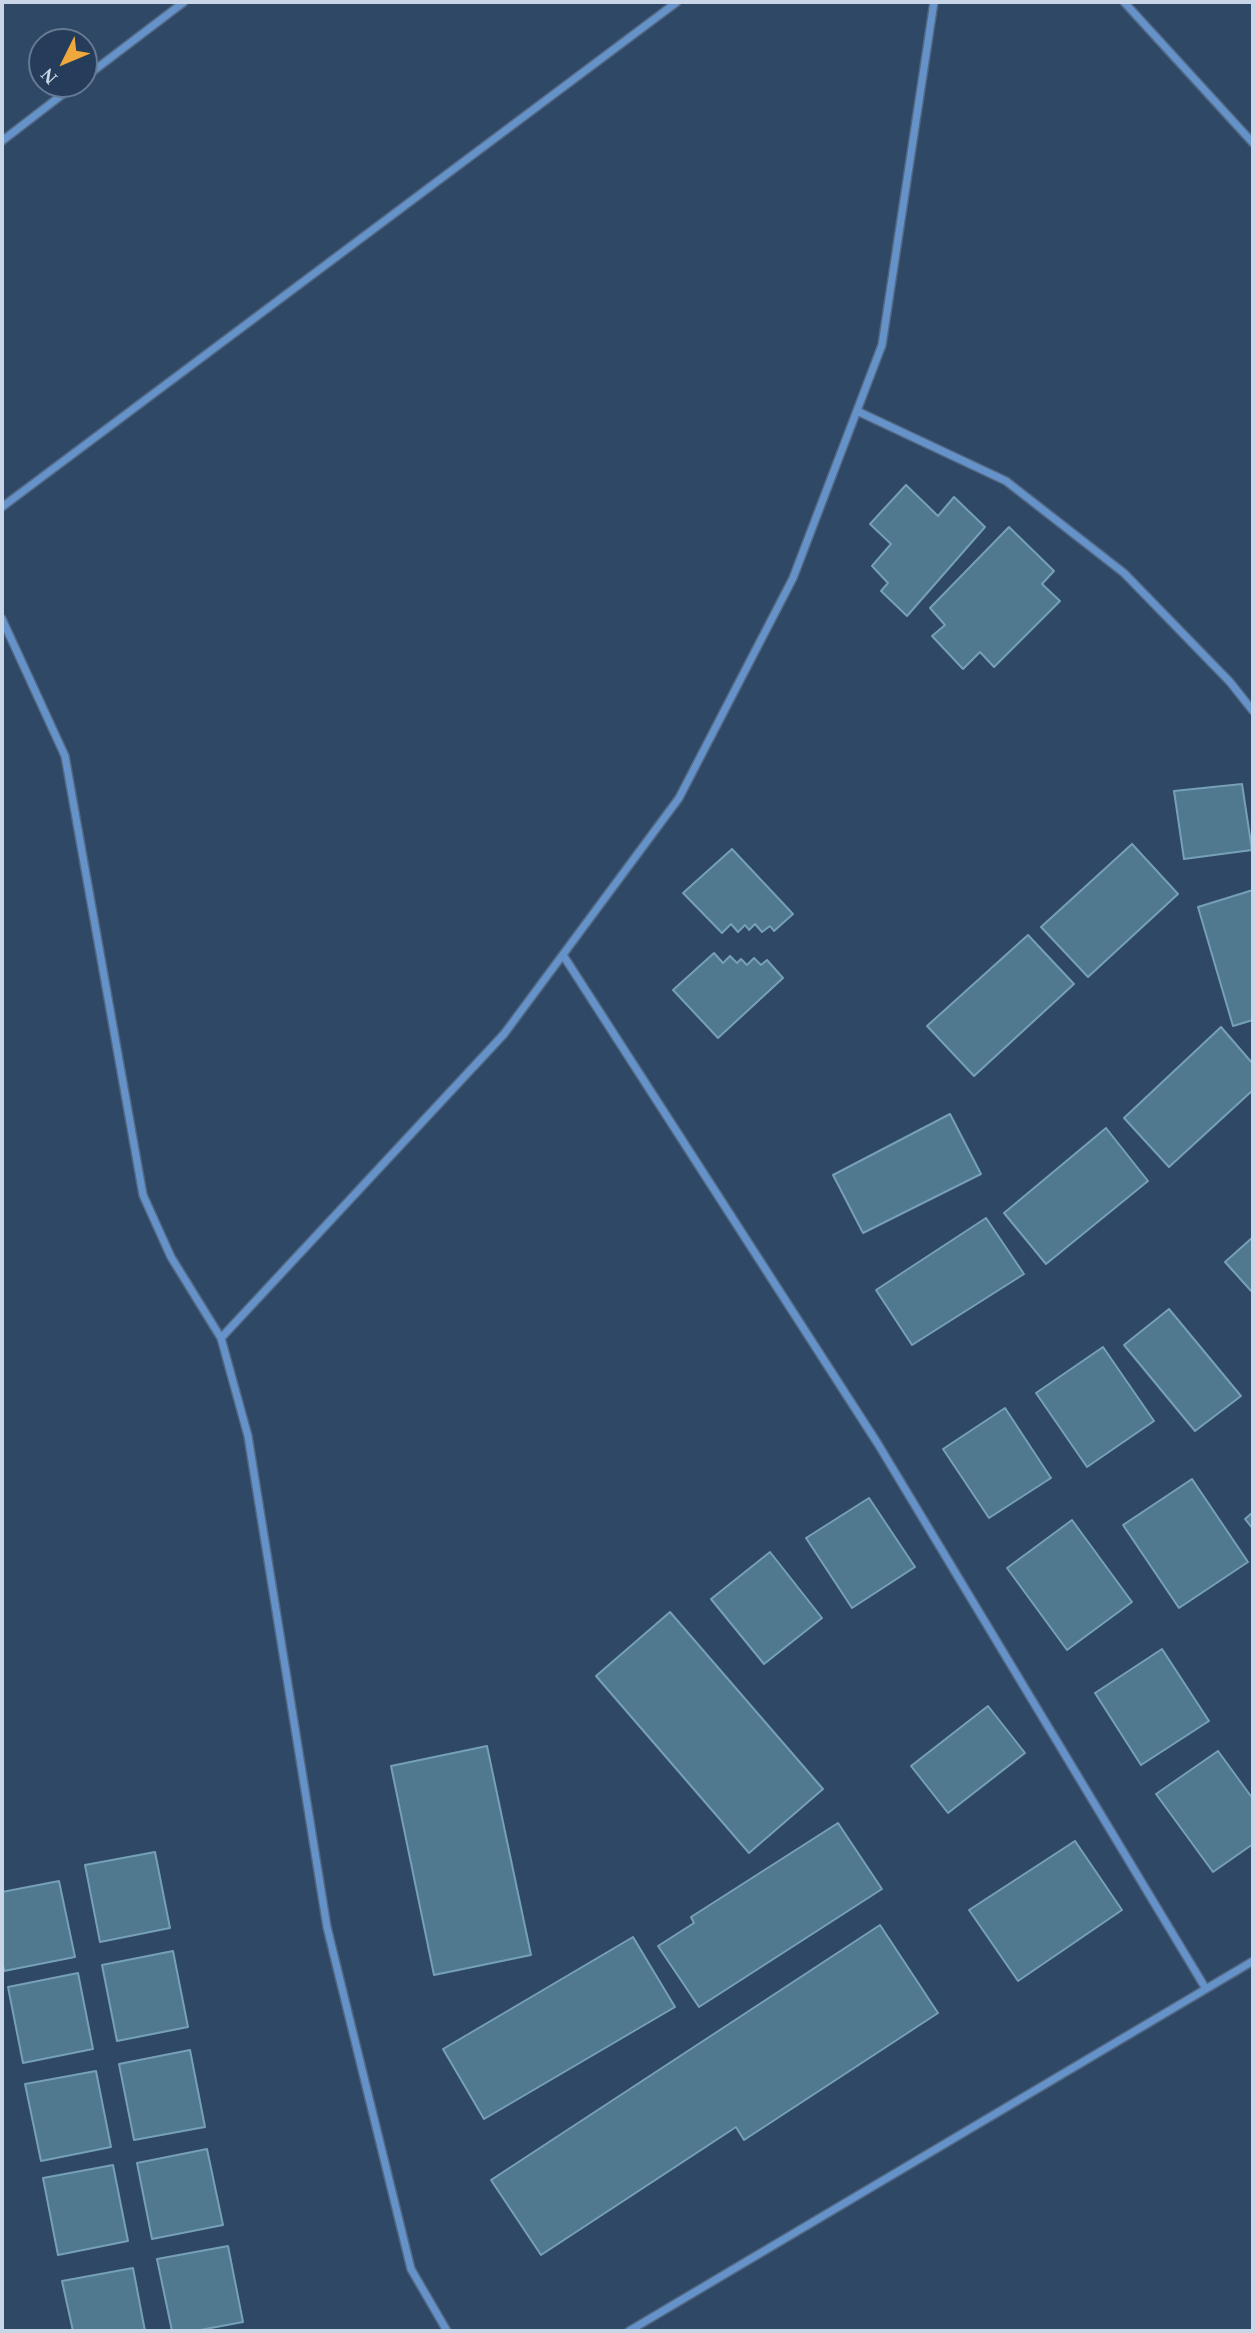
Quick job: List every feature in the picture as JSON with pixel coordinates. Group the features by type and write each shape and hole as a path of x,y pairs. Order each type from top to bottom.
{"street":[{"path":"98,67 184,2"},
{"path":"2,507 677,2"},
{"path":"221,1338 504,1034 679,798 793,578 883,345 934,2"},
{"path":"1124,2 1253,143"},
{"path":"2,141 58,98"},
{"path":"857,411 1006,481 1124,573 1230,682 1253,711"},
{"path":"2,619 65,756 143,1195 171,1257 221,1338 248,1436 327,1927 411,2269 447,2331"},
{"path":"563,955 878,1444 1206,1989"},
{"path":"629,2331 1253,1961"}],"building":[{"path":"906,485 938,516 954,497 985,527 907,616 881,591 888,583 872,566 891,544 870,524"},
{"path":"1009,527 1054,571 1042,584 1060,601 994,667 980,652 963,669 932,636 945,625 930,608"},
{"path":"1242,784 1252,850 1184,859 1174,791"},
{"path":"1132,844 1178,894 1088,977 1041,927"},
{"path":"732,849 793,914 774,931 770,926 762,932 755,924 749,930 745,925 738,932 731,924 722,933 683,893"},
{"path":"1253,890 1253,1020 1233,1026 1198,907"},
{"path":"1028,935 1074,984 974,1076 927,1026"},
{"path":"714,953 723,963 730,956 737,963 741,959 747,965 754,958 761,965 767,960 783,978 718,1038 673,990"},
{"path":"1221,1027 1253,1064 1253,1090 1169,1167 1124,1118"},
{"path":"950,1114 981,1174 863,1233 833,1175"},
{"path":"1106,1128 1148,1181 1046,1264 1004,1213"},
{"path":"986,1218 1024,1274 912,1345 876,1290"},
{"path":"1253,1237 1253,1293 1225,1262"},
{"path":"1169,1309 1241,1396 1195,1431 1124,1345"},
{"path":"1103,1347 1154,1421 1087,1467 1036,1393"},
{"path":"1005,1408 1051,1478 989,1518 943,1449"},
{"path":"1192,1479 1248,1562 1179,1608 1123,1525"},
{"path":"869,1498 915,1567 852,1608 806,1538"},
{"path":"1253,1512 1253,1529 1245,1519"},
{"path":"1072,1520 1132,1602 1067,1650 1007,1568"},
{"path":"770,1552 822,1618 764,1664 711,1599"},
{"path":"670,1612 823,1789 749,1853 596,1676"},
{"path":"1162,1649 1209,1721 1141,1765 1095,1693"},
{"path":"988,1706 1025,1753 948,1813 911,1766"},
{"path":"487,1746 531,1955 434,1975 391,1766"},
{"path":"1218,1751 1253,1799 1253,1844 1213,1872 1156,1794"},
{"path":"838,1823 882,1889 699,2007 658,1946 694,1923 691,1917"},
{"path":"1075,1841 1122,1910 1018,1981 969,1910"},
{"path":"155,1852 170,1928 100,1942 85,1865"},
{"path":"59,1881 75,1957 4,1971 2,1892"},
{"path":"880,1925 938,2013 744,2140 736,2127 541,2255 491,2180"},
{"path":"633,1937 675,2007 484,2119 443,2049"},
{"path":"173,1951 188,2027 117,2041 102,1965"},
{"path":"78,1973 93,2049 23,2063 8,1987"},
{"path":"190,2050 205,2127 134,2140 119,2064"},
{"path":"96,2071 111,2147 41,2161 25,2084"},
{"path":"207,2149 223,2225 152,2239 137,2163"},
{"path":"113,2165 128,2241 58,2255 43,2178"},
{"path":"228,2246 243,2322 195,2331 172,2331 157,2259"},
{"path":"133,2268 145,2331 73,2331 62,2281"}]}
